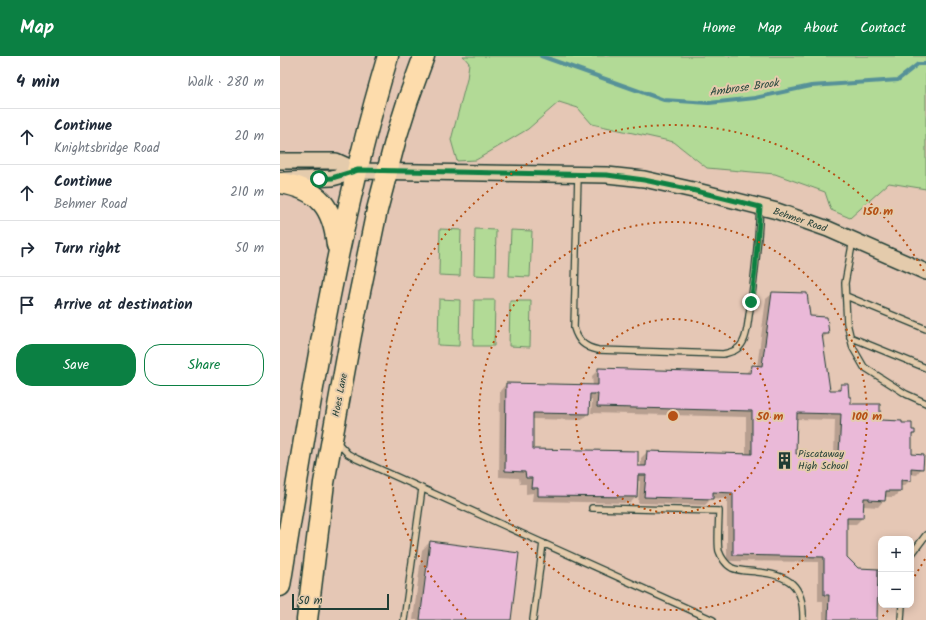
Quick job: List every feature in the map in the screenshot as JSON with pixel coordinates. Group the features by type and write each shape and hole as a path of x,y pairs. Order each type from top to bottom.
{"highway":[{"path":"280,586 300,458 338,255 371,113 388,56"},
{"name":"Hoes Lane","path":"307,620 324,483 332,433 372,234 387,172 408,100 424,56"},
{"path":"280,183 290,184 305,190 319,198 324,204 334,224 338,255"}],"street":[{"path":"280,161 336,161 358,170"},
{"path":"280,180 332,178 358,170"},
{"name":"Behmer Road","path":"358,170 387,172 607,175 644,180 777,211 828,229 926,272"}],"lane":[{"path":"578,175 574,328 576,336 582,344 598,350 723,354 733,352 740,347 744,341 755,272 760,207"},
{"path":"853,240 845,283 847,323 853,348 864,367 906,394 926,404"},
{"path":"846,296 926,329"},
{"path":"850,337 926,368"},
{"path":"332,433 338,444 348,454 422,489 713,620"},
{"path":"404,620 422,489"},
{"path":"592,508 719,511 719,550 725,562 731,568 774,574 785,579 794,586 800,596 803,608 803,620"},
{"path":"914,551 926,535"},
{"path":"533,620 543,543"},
{"path":"901,620 902,608"}],"green space":[{"path":"463,56 926,56 926,189 889,183 850,218 831,210 825,192 775,174 707,168 674,142 592,124 578,108 559,102 528,129 476,160 457,161 451,140 467,79 469,63"},
{"path":"440,229 461,230 460,276 439,275"},
{"path":"475,229 496,230 495,276 474,275"},
{"path":"511,230 532,231 530,277 509,276"},
{"path":"439,299 460,300 459,346 438,345"},
{"path":"474,300 495,300 494,346 473,346"},
{"path":"510,301 531,301 530,347 509,346"}],"building":[{"name":"Piscataway High School","path":"772,292 807,293 810,316 827,317 829,334 822,334 830,390 841,390 841,384 848,384 851,404 880,404 880,420 912,423 912,430 915,430 915,434 912,434 912,454 924,455 923,469 911,468 911,481 901,480 901,491 886,491 885,501 869,500 869,498 864,498 863,518 847,518 847,557 858,568 878,569 877,620 828,620 829,595 824,595 824,557 733,555 733,493 713,492 713,499 644,497 646,475 638,475 637,497 538,496 538,488 531,488 532,478 526,478 525,472 505,471 506,383 598,385 598,368 751,373 752,365 762,366","holes":["590,394 598,394 597,407 752,411 752,454 647,451 646,466 638,466 638,451 533,449 533,413 589,414","797,413 841,414 839,455 796,454"]},
{"path":"430,541 519,553 511,620 420,620"}],"waterway":[{"name":"Ambrose Brook","path":"541,56 664,100 709,103 755,98 811,86 898,80 918,64 926,64"}],"place":[{"name":"Piscataway High School","path":"785,460"}],"route":[{"path":"319,179 332,178 358,170 607,175 644,180 692,190 760,207 751,302"}]}
